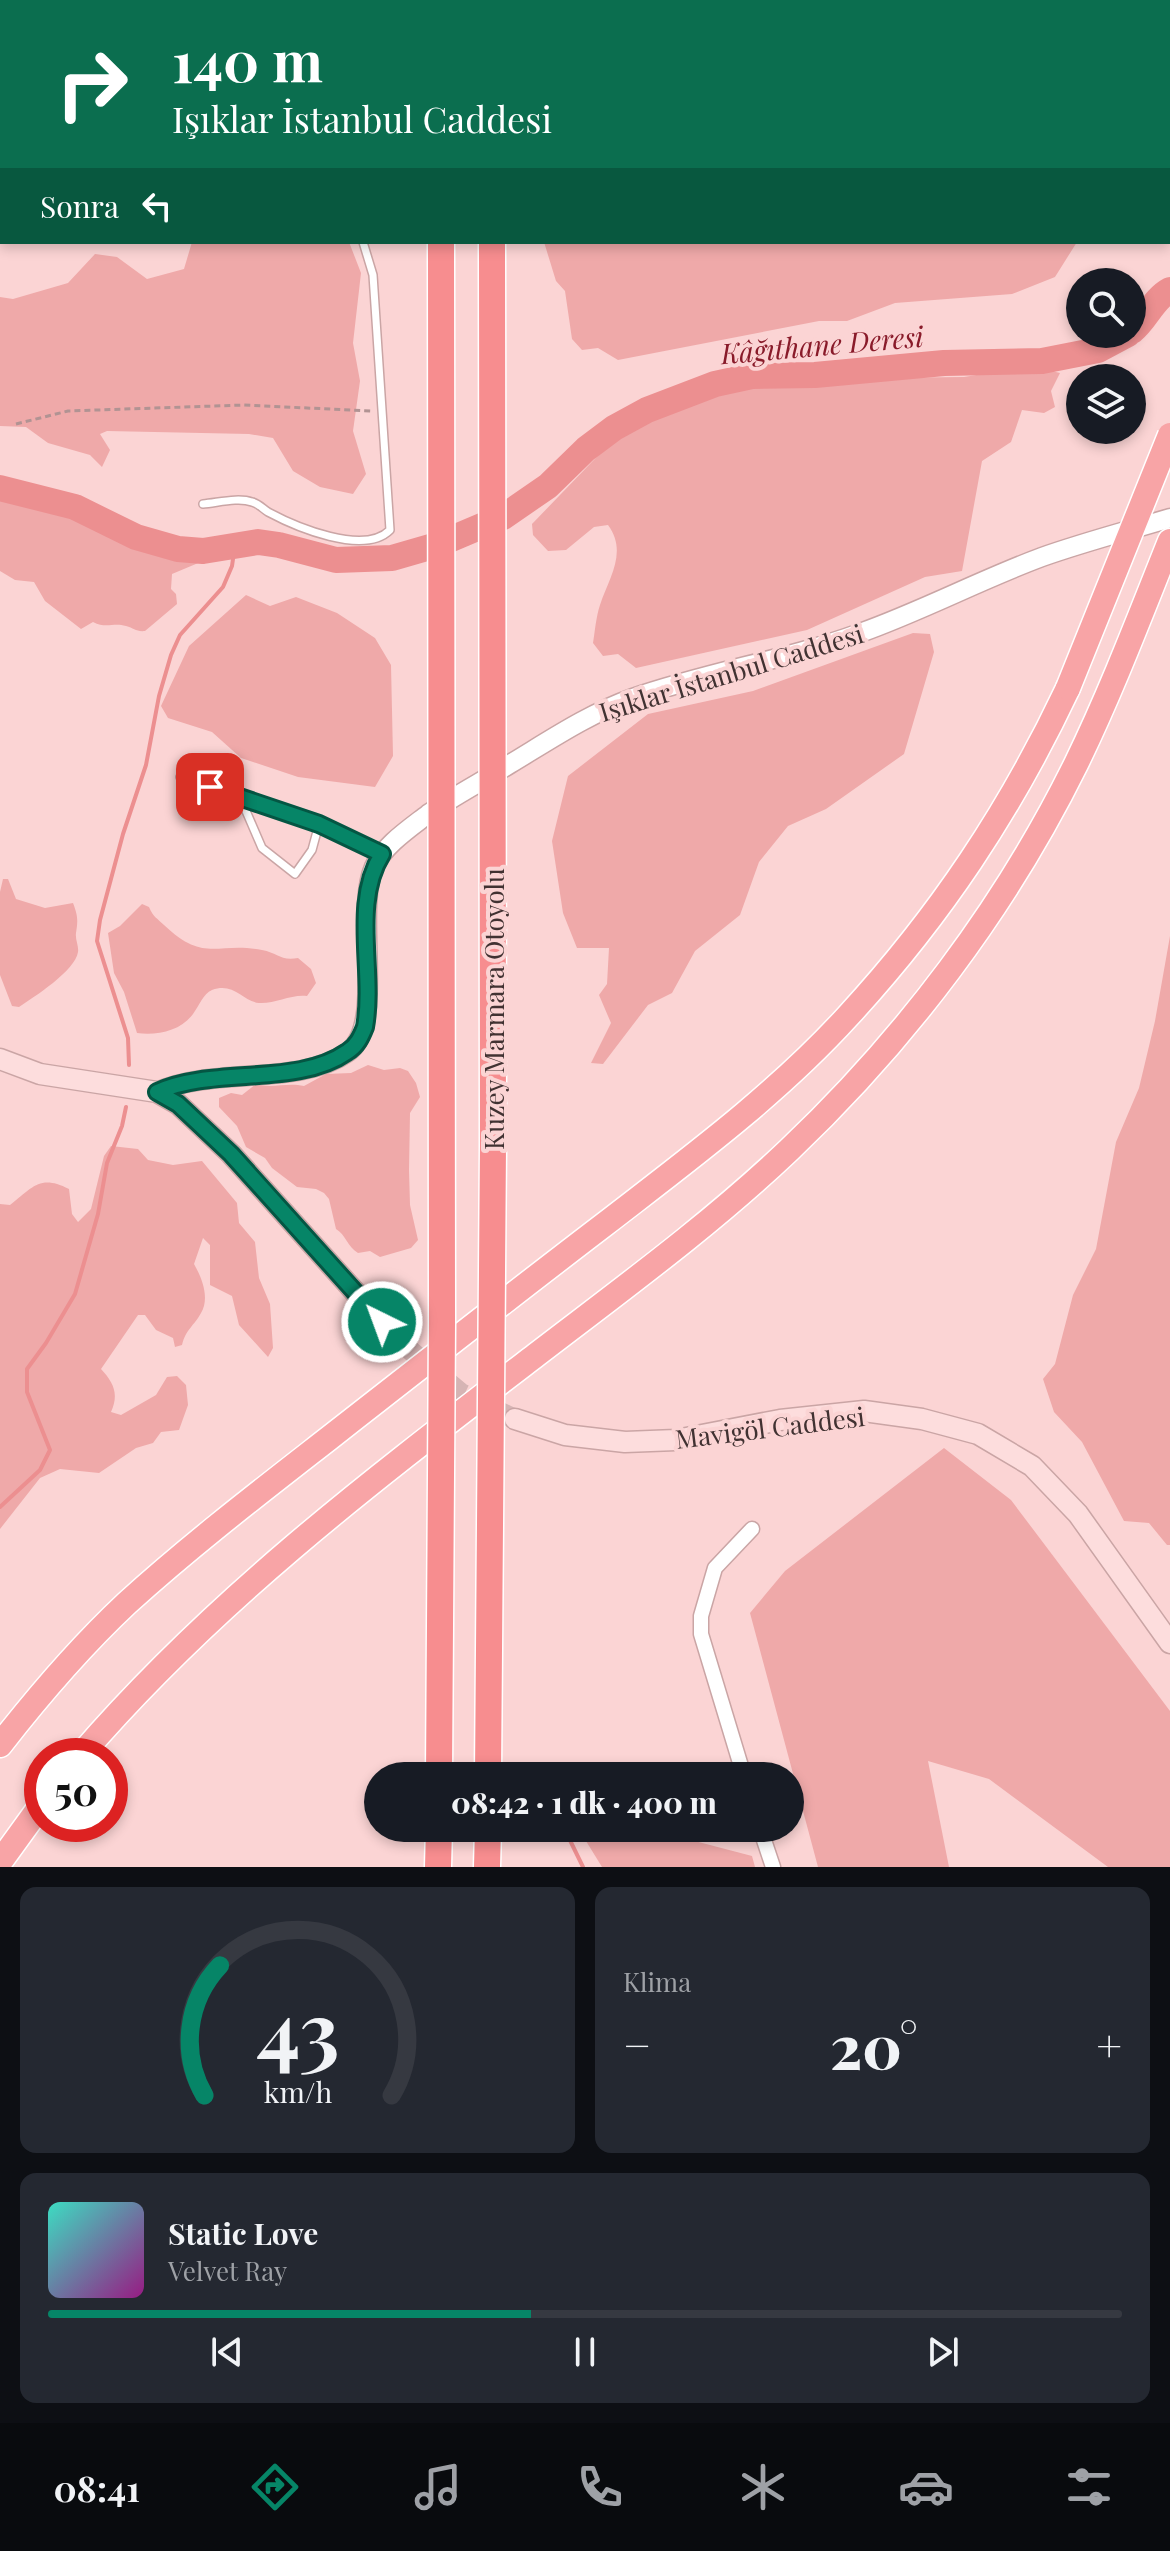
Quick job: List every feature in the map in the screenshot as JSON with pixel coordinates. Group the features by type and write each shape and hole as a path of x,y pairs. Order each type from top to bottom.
{"highway":[{"name":"Kuzey Marmara Otoyolu","path":"439,1762 441,244"},
{"name":"Kuzey Marmara Otoyolu","path":"488,1762 493,1146 492,244"},
{"path":"0,1745 75,1656 167,1568 255,1495 713,1139 812,1053 848,1017 908,947 972,862 1013,796 1068,688 1170,435"},
{"path":"97,1738 152,1678 278,1558 757,1180 905,1027 978,928 1044,823 1104,704 1170,541"},
{"path":"0,1862 24,1829"},
{"path":"438,1867 439,1842"},
{"path":"487,1867 488,1842"}],"main road":[{"path":"0,1059 40,1074 157,1092 178,1104 231,1154 382,1322"},
{"name":"Mavigöl Caddesi","path":"515,1419 565,1435 625,1442 676,1440 780,1420 864,1411 922,1419 978,1434 1032,1466 1078,1514 1170,1643"}],"street":[{"name":"Işıklar İstanbul Caddesi","path":"157,1092 170,1085 203,1079 300,1069 328,1062 355,1046 361,1038 367,1017 368,891 373,868 382,854 430,813 562,732 608,708 697,678 858,634 1040,558 1170,518"},
{"path":"740,1762 701,1634 701,1616 715,1568 752,1529"},
{"path":"765,1842 773,1867"}],"lane":[{"path":"203,504 253,502 322,535 371,540 383,537 390,530 373,275 364,244"},
{"path":"180,777 319,824 382,854"},
{"path":"240,797 262,848 295,874 312,850 319,824"}],"path":[{"path":"16,424 68,411 244,405 383,412"}],"shaded area":[{"path":"191,244 350,244 361,273 353,343 360,381 353,431 366,474 353,494 320,487 293,471 273,438 249,434 107,431 100,434 110,450 102,467 90,455 48,443 26,427 0,426 0,297 13,299 68,283 95,254 117,257 147,279 184,269"},
{"path":"545,244 1076,244 1055,277 1012,294 895,303 847,321 819,321 618,360 598,348 582,350 572,339 565,291 556,281"},
{"path":"1031,366 1060,373 1051,391 1055,407 1044,413 1022,410 1011,442 982,461 962,571 925,577 807,630 636,668 618,654 603,656 593,643 599,610 617,555 614,535 608,525 594,527 566,550 548,551 533,535 532,524 614,439 682,398 782,379 964,377"},
{"path":"0,486 68,499 131,530 199,546 207,555 203,561 172,574 171,589 176,594 177,604 145,631 93,622 81,629 45,601 34,582 15,580 0,571"},
{"path":"246,595 270,606 296,597 337,613 375,638 391,665 393,756 375,787 298,777 241,758 212,732 168,718 161,706 189,646"},
{"path":"913,633 930,634 934,652 904,754 826,809 788,826 759,862 740,915 695,951 672,993 648,1005 603,1064 591,1063 611,1023 599,995 607,984 609,948 577,948 563,913 552,841 568,776 648,714 753,691"},
{"path":"3,879 8,879 16,899 45,908 73,903 77,918 78,950 70,967 19,1007 12,1006 0,975 0,892"},
{"path":"142,904 190,944 212,949 247,948 298,958 311,969 316,983 307,996 265,1003 253,1002 226,988 212,990 182,1025 160,1033 137,1033 124,992 114,973 108,933 120,926"},
{"path":"1170,936 1170,1545 1167,1545 1149,1523 1124,1521 1082,1442 1054,1412 1043,1379 1055,1364 1073,1295 1096,1249 1116,1142 1139,1088"},
{"path":"368,1065 384,1070 400,1068 408,1071 420,1097 410,1113 409,1170 410,1205 418,1240 411,1248 380,1257 370,1251 358,1253 354,1250 336,1229 329,1199 324,1193 297,1187 272,1168 265,1158 246,1147 237,1126 219,1107 219,1098 231,1093 242,1095 256,1084 304,1086 326,1074 351,1073"},
{"path":"111,1146 138,1149 148,1160 173,1165 202,1161 237,1203 239,1223 255,1242 259,1278 270,1304 273,1348 268,1357 239,1325 232,1296 210,1285 210,1245 203,1238 194,1264 202,1282 204,1307 182,1345 175,1347 173,1338 156,1330 145,1315 138,1315 101,1369 114,1389 115,1400 111,1412 121,1415 156,1395 167,1377 177,1376 186,1385 188,1405 179,1430 161,1432 153,1443 136,1448 99,1473 60,1469 40,1478 0,1529 0,1204 10,1205 31,1188 51,1183 69,1189 72,1214 78,1222 91,1209 104,1156"},
{"path":"944,1448 1011,1500 1170,1711 1170,1867 1108,1867 989,1779 928,1761 949,1867 818,1867 804,1815 804,1762 790,1762 750,1613 785,1571"},
{"path":"587,1842 698,1842 752,1856 755,1867 602,1867"}],"waterway":[{"name":"Kâğıthane Deresi","path":"1146,316 1170,290"},
{"name":"Kâğıthane Deresi","path":"0,488 75,507 136,537 178,549 203,551 258,542 336,560 392,558 437,545 503,517 548,486 586,449 614,428 647,410 715,384 752,376 815,375 944,363 1042,361 1102,348"},
{"path":"129,1065 128,1038 97,941 100,920 123,834 146,765 159,696 171,655 180,635 223,587 234,552"},
{"path":"0,1507 40,1470 50,1450 27,1392 27,1369 75,1294 98,1214 107,1163 126,1107"},
{"path":"571,1842 583,1867"}],"tunnel":[{"path":"382,1322 461,1393 515,1419"}],"route":[{"path":"210,787 319,824 382,854 373,868 368,891 367,1017 361,1038 355,1046 328,1062 264,1074 182,1082 157,1092 178,1104 231,1154 382,1322"}]}
